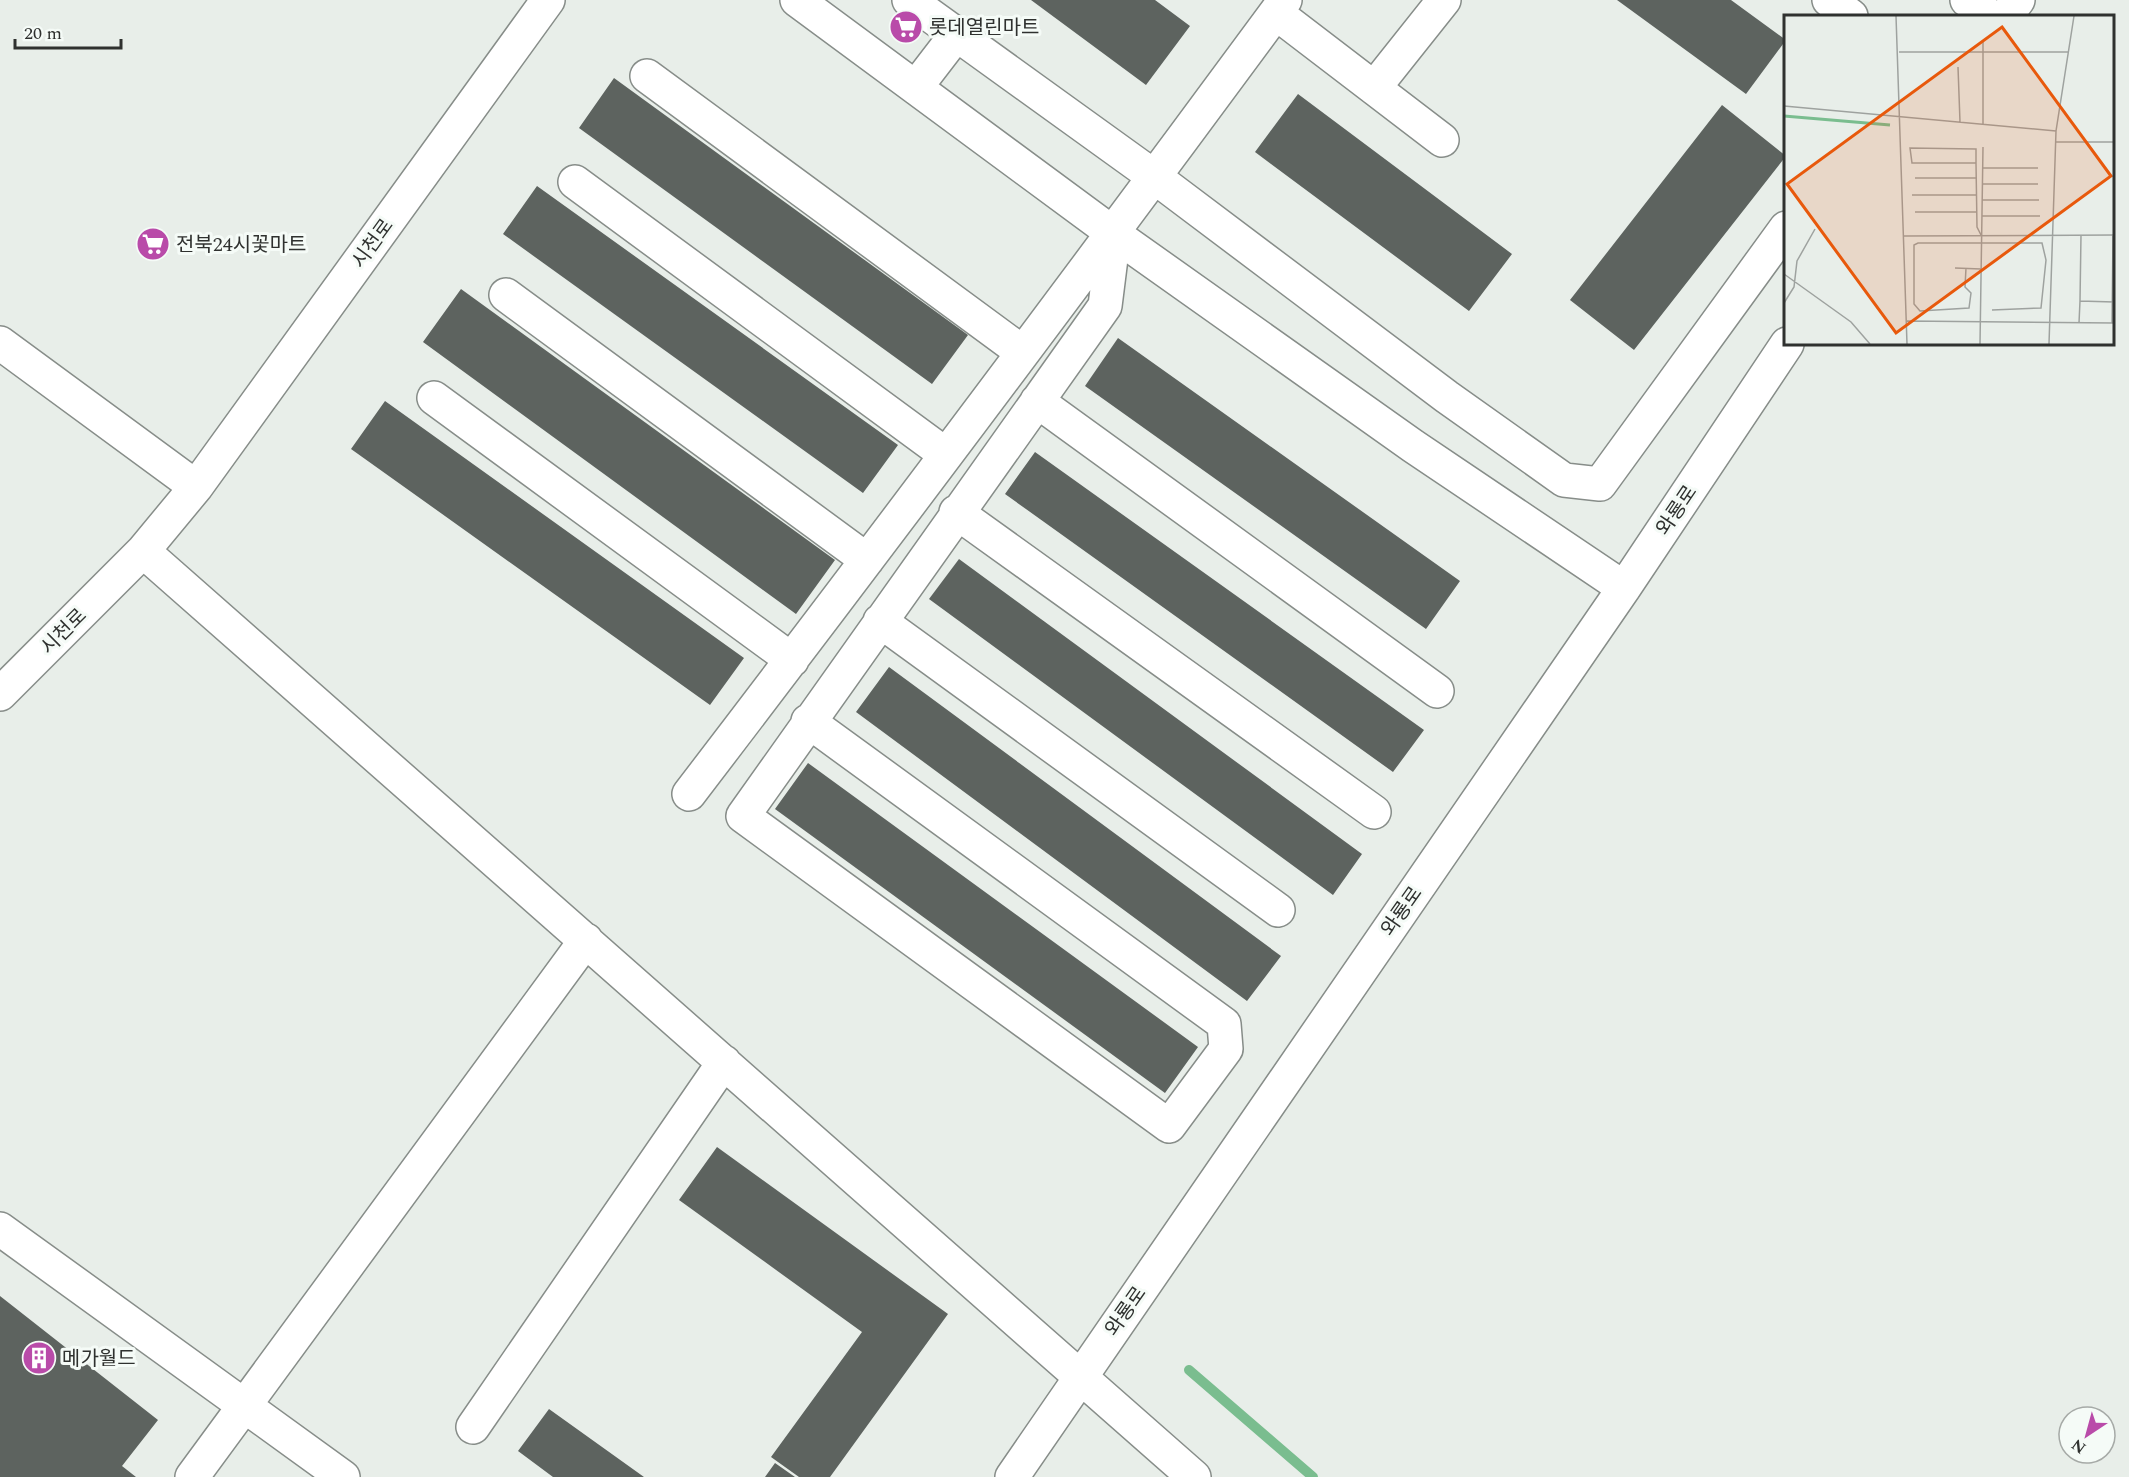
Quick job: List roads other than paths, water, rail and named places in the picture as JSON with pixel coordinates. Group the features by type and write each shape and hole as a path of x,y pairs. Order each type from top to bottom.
{"street":[{"name":"시천로","path":"0,694 142,551 196,487 548,0"},
{"path":"797,0 1114,234 1413,446 1624,588"},
{"path":"909,0 1155,178 1447,397 1564,480 1600,484 1784,229"},
{"path":"1374,88 1444,0"},
{"path":"1829,0 1850,15"},
{"path":"1967,0 1989,15"},
{"path":"2007,15 2018,0"},
{"path":"689,794 1022,352 1114,234 1281,6 1374,88 1442,140"},
{"path":"916,87 956,35"},
{"path":"647,76 1022,352"},
{"path":"575,182 945,454"},
{"path":"808,721 1224,1024 1226,1049 1169,1126 743,816 808,721 956,512 1105,306 1114,234"},
{"path":"506,295 867,560"},
{"path":"0,343 196,487"},
{"name":"와룡로","path":"1012,1477 1624,588 1786,345"},
{"path":"434,398 792,660"},
{"path":"1037,401 1437,691"},
{"path":"956,512 1374,812"},
{"path":"142,551 1194,1477"},
{"path":"880,621 1278,910"},
{"path":"192,1477 586,940"},
{"path":"473,1428 724,1062"},
{"path":"0,1229 343,1477"}],"waterway":[{"path":"1189,1370 1313,1477"}],"place":[{"name":"롯데열린마트","path":"906,27"},
{"name":"전북24시꽃마트","path":"153,244"},
{"name":"메가월드","path":"39,1358"}]}
